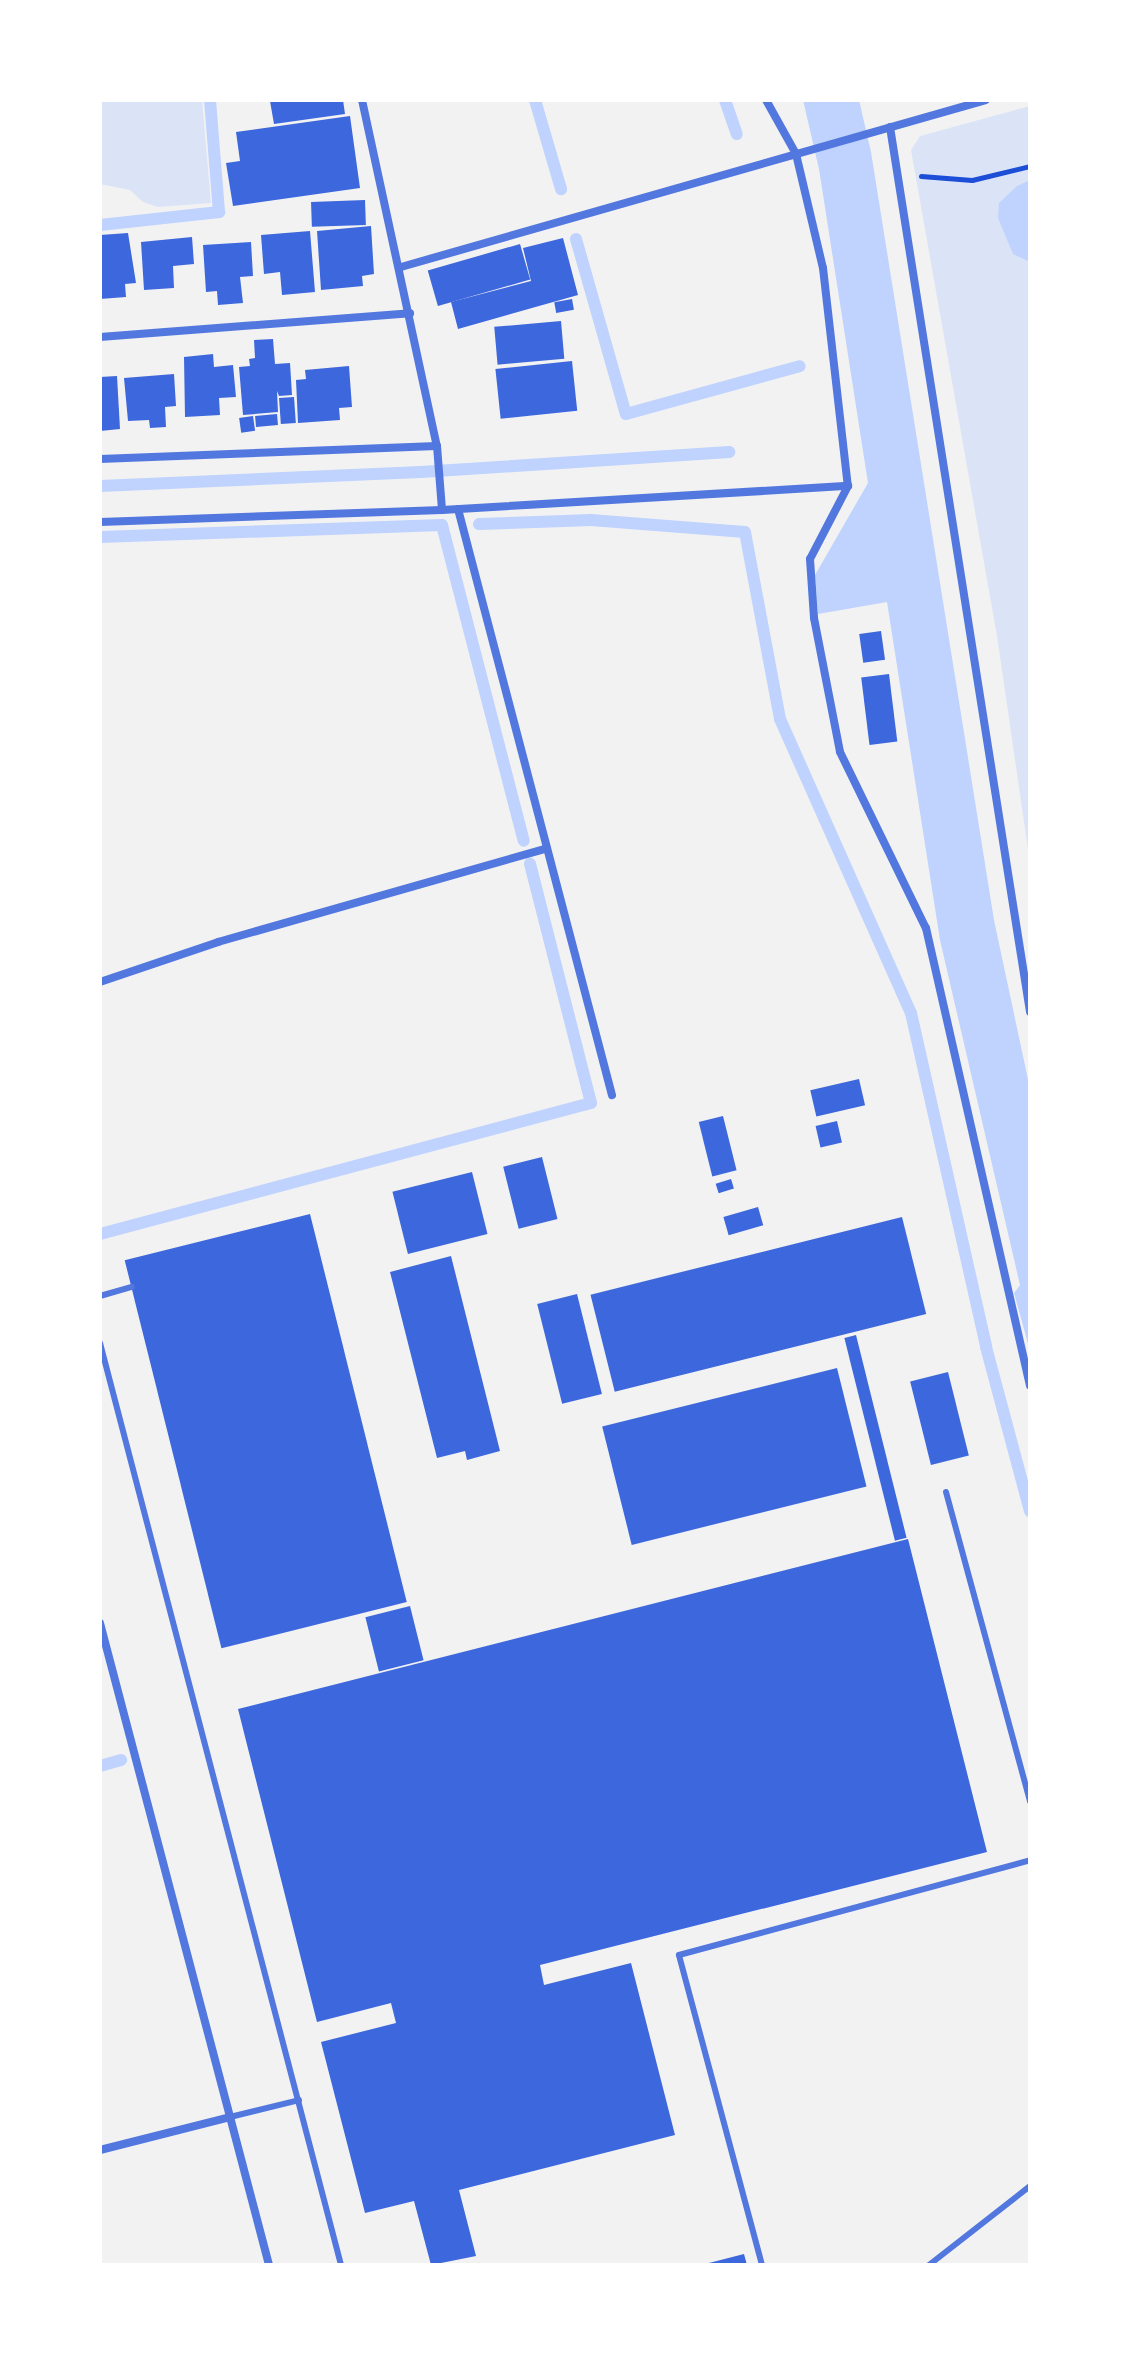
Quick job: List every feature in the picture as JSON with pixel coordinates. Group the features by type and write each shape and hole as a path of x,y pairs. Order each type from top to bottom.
{"street":[{"path":"362,100 401,267 438,450 442,510"},
{"path":"766,100 796,154 823,268 848,486 810,559 814,618 840,752 926,928 1030,1385"},
{"path":"401,267 986,100"},
{"path":"890,127 1030,1012"},
{"path":"100,337 410,313"},
{"path":"100,459 438,450"},
{"path":"100,522 442,510 848,486"},
{"path":"458,509 612,1095"},
{"path":"100,982 218,942 547,848"},
{"path":"100,1623 269,2265"},
{"path":"100,2150 230,2117"}],"lane":[{"path":"100,1296 132,1287"},
{"path":"100,1343 341,2265"},
{"path":"946,1492 1030,1802"},
{"path":"762,2265 679,1955 1030,1860"},
{"path":"230,2117 299,2100"},
{"path":"929,2265 1030,2186"}],"path":[{"path":"897,173 972,180 1030,166"}],"shaded area":[{"path":"100,100 202,100 211,203 158,207 143,202 130,190 100,184"},
{"path":"1030,106 1030,863 997,636 911,150 920,136"}],"water":[{"path":"803,100 859,100 871,152 994,920 1030,1089 1030,1351 1014,1293 1020,1285 940,940 887,602 818,614 815,575 868,483 819,169"},
{"path":"1030,180 1030,262 1013,254 998,218 999,203 1017,186"}],"building":[{"path":"343,100 345,114 274,124 270,101"},
{"path":"350,116 360,188 233,206 226,163 240,161 236,132"},
{"path":"365,200 366,225 312,227 311,202"},
{"path":"371,226 374,274 362,276 363,286 321,290 317,231"},
{"path":"310,231 315,292 282,295 280,272 264,274 261,235"},
{"path":"128,233 136,283 125,284 126,297 100,299 100,235"},
{"path":"192,237 194,264 173,266 174,288 144,290 141,242"},
{"path":"563,238 578,295 458,329 451,302 531,281 523,248"},
{"path":"251,242 253,276 240,277 243,303 218,305 217,291 206,292 203,245"},
{"path":"520,244 530,280 438,306 428,270"},
{"path":"572,299 574,310 556,313 554,302"},
{"path":"561,321 564,359 498,365 494,327"},
{"path":"273,339 275,364 290,363 292,395 279,396 277,391 278,412 243,415 239,367 250,366 249,359 255,358 254,340"},
{"path":"213,354 214,367 233,365 236,397 219,398 220,415 185,417 184,357"},
{"path":"572,361 577,411 501,419 495,369"},
{"path":"349,366 352,407 339,408 340,420 298,423 296,380 306,379 305,370"},
{"path":"174,374 176,406 165,407 166,427 150,428 149,420 128,421 124,378"},
{"path":"117,376 120,429 100,431 100,377"},
{"path":"294,397 296,423 281,424 279,398"},
{"path":"277,414 278,425 256,427 255,416"},
{"path":"253,416 255,431 241,433 239,418"},
{"path":"881,631 885,660 863,663 859,634"},
{"path":"889,674 897,741 869,745 861,677"},
{"path":"859,1079 865,1105 816,1117 810,1090"},
{"path":"723,1116 737,1170 712,1176 699,1122"},
{"path":"837,1121 842,1142 821,1147 816,1126"},
{"path":"542,1157 557,1219 519,1229 503,1167"},
{"path":"472,1172 487,1234 408,1254 392,1192"},
{"path":"731,1179 734,1189 719,1193 716,1184"},
{"path":"758,1207 763,1225 729,1235 723,1217"},
{"path":"310,1214 407,1602 221,1648 125,1260"},
{"path":"902,1217 926,1314 615,1392 591,1295"},
{"path":"451,1256 500,1451 467,1460 465,1451 437,1458 390,1272"},
{"path":"577,1294 602,1394 562,1404 537,1304"},
{"path":"856,1335 907,1538 895,1541 844,1338"},
{"path":"837,1368 867,1486 632,1545 602,1427"},
{"path":"948,1372 969,1455 931,1465 910,1381"},
{"path":"908,1539 987,1852 540,1965 544,1985 631,1963 675,2135 459,2190 476,2256 431,2265 414,2201 365,2213 321,2042 396,2023 391,2003 317,2022 238,1709"},
{"path":"410,1606 424,1660 379,1671 365,1617"},
{"path":"744,2254 747,2265 705,2265 705,2264"}],"waterway":[{"path":"100,225 219,212 210,100"},
{"path":"535,100 561,189"},
{"path":"725,100 737,134"},
{"path":"576,239 626,414 800,366"},
{"path":"100,486 421,472 729,452"},
{"path":"479,524 591,520 745,532 780,719 911,1013 986,1347 1030,1511"},
{"path":"100,537 442,525 524,841"},
{"path":"100,1234 591,1103 530,864"},
{"path":"100,1766 121,1760"}]}
